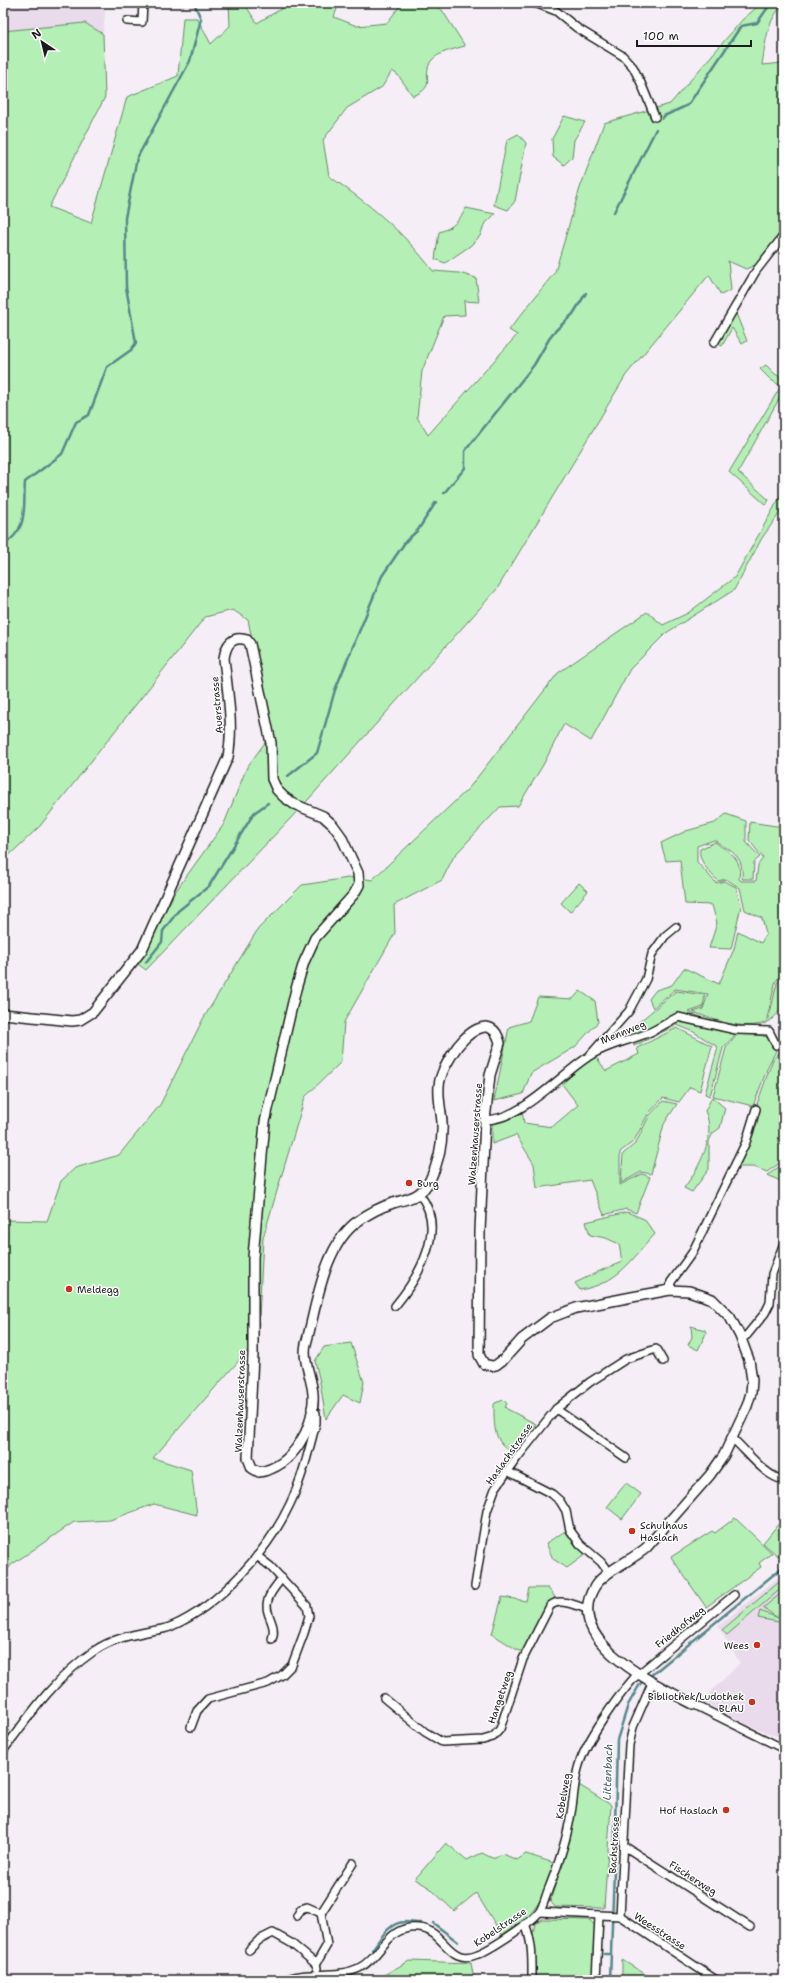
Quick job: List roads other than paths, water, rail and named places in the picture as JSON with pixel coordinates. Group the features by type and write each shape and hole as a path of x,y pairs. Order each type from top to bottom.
{"street":[{"path":"127,21 142,22 143,3"},
{"path":"535,3 556,11 577,28 623,56 632,67 641,83 655,117"},
{"path":"714,343 756,271 784,235"},
{"name":"Auerstrasse","path":"3,1014 72,1021 89,1016 142,950 228,757 231,740 231,727 224,658 226,647 232,640 242,638 247,640 250,644 271,742 272,780 277,790 294,804 323,816 333,825 341,836 358,873 359,885"},
{"name":"Walzenhauserstrasse","path":"359,885 354,894 316,938 304,962 296,989 265,1122 253,1257 253,1355 248,1458 252,1468 259,1472 269,1470 278,1467 290,1457 299,1446 308,1424 313,1395 305,1347 328,1262 340,1239 357,1222 372,1212 419,1194 430,1179 440,1156 442,1139 438,1102 439,1085 444,1068 463,1039 476,1030 486,1027 494,1030 500,1043 490,1075 485,1120 479,1300 479,1355 484,1364 492,1366 496,1365 537,1326 560,1314 576,1308 670,1290 699,1293 712,1299 730,1316 741,1339 750,1367 752,1380 751,1394 724,1455 710,1476 646,1548 634,1558 609,1573 596,1585 590,1596 587,1610"},
{"path":"589,1056 629,1011 646,979 652,954 665,936 676,927"},
{"name":"Mennweg","path":"485,1120 490,1120 517,1110 551,1088 589,1056 649,1032 678,1017 736,1030 769,1031 776,1045"},
{"path":"670,1290 671,1282 692,1253 746,1142 756,1109"},
{"path":"395,1306 408,1291 430,1242 432,1229 430,1212 426,1203 419,1194"},
{"path":"741,1339 747,1335 770,1303 772,1274 784,1243"},
{"name":"Haslachstrasse","path":"475,1586 487,1510 495,1489 544,1423 556,1409 590,1382 626,1359 656,1349 663,1361"},
{"path":"3,1751 47,1692 63,1676 94,1651 107,1643 131,1635 170,1627 196,1614 213,1601 257,1556 290,1504 316,1423 316,1413 311,1408"},
{"path":"556,1409 626,1458"},
{"path":"732,1438 775,1479 784,1480"},
{"path":"507,1471 552,1494 560,1501 566,1511 570,1530 580,1544 601,1562 609,1573"},
{"path":"190,1727 197,1711 208,1699 268,1683 282,1675 292,1665 306,1628 309,1616 307,1606 282,1578 257,1556"},
{"path":"272,1639 274,1629 267,1612 268,1600 282,1578"},
{"name":"Friedhofweg","path":"646,1679 734,1595"},
{"name":"Hangetweg","path":"384,1698 436,1740 450,1743 483,1740 493,1737 500,1729 523,1659 550,1606 560,1601 587,1610"},
{"path":"587,1610 596,1634 603,1645 621,1662 646,1679 784,1749"},
{"name":"Bachstrasse","path":"618,1916 624,1846 629,1746 646,1679"},
{"name":"Kobelweg","path":"540,1912 565,1842 579,1763 592,1738 621,1694 646,1679"},
{"name":"Fischerweg","path":"624,1846 750,1927"},
{"path":"316,1964 327,1944 321,1913 353,1863"},
{"path":"297,1916 301,1909 307,1907 321,1913"},
{"path":"540,1912 618,1916"},
{"name":"Kobelstrasse","path":"285,1980 306,1978 318,1974 344,1973 360,1968 371,1960 386,1940 397,1932 408,1928 420,1928 430,1931 451,1951 460,1956 468,1957 492,1947 540,1912"},
{"path":"596,1980 602,1916"},
{"name":"Weesstrasse","path":"618,1916 716,1980"},
{"path":"525,1924 530,1935 532,1948 532,1980"},
{"path":"248,1950 258,1940 273,1933 291,1944 316,1964 318,1974"}],"waterway":[{"path":"3,545 11,539 21,525 24,510 25,482 62,454 76,422 89,415 107,367 131,350 136,343 126,287 125,218 137,158 190,61 201,19 194,3"},
{"path":"662,119 664,116 688,105 741,26 757,23 771,3"},
{"path":"614,212 656,129"},
{"path":"444,493 465,468 465,451 534,365 552,334 573,314 586,293"},
{"path":"288,776 317,753 335,690 382,576 406,541 418,530 436,502"},
{"path":"146,962 162,942 163,931 178,911 209,886 254,813 268,803"},
{"name":"Littenbach","path":"649,1677 784,1566"},
{"name":"Littenbach","path":"610,1980 617,1740 628,1705 640,1684 645,1680"},
{"path":"372,1950 382,1936 394,1925 405,1922 421,1923"},
{"path":"433,1923 458,1942"},
{"name":"Littenbach","path":"604,1954 611,1954"}],"place":[{"name":"Burg","path":"409,1183"},
{"name":"Meldegg","path":"69,1289"},
{"name":"Schulhaus Haslach","path":"632,1531"},
{"name":"Wees","path":"757,1645"},
{"name":"Bibliothek/Ludothek BLAU","path":"752,1702"},
{"name":"Hof Haslach","path":"726,1810"}]}
